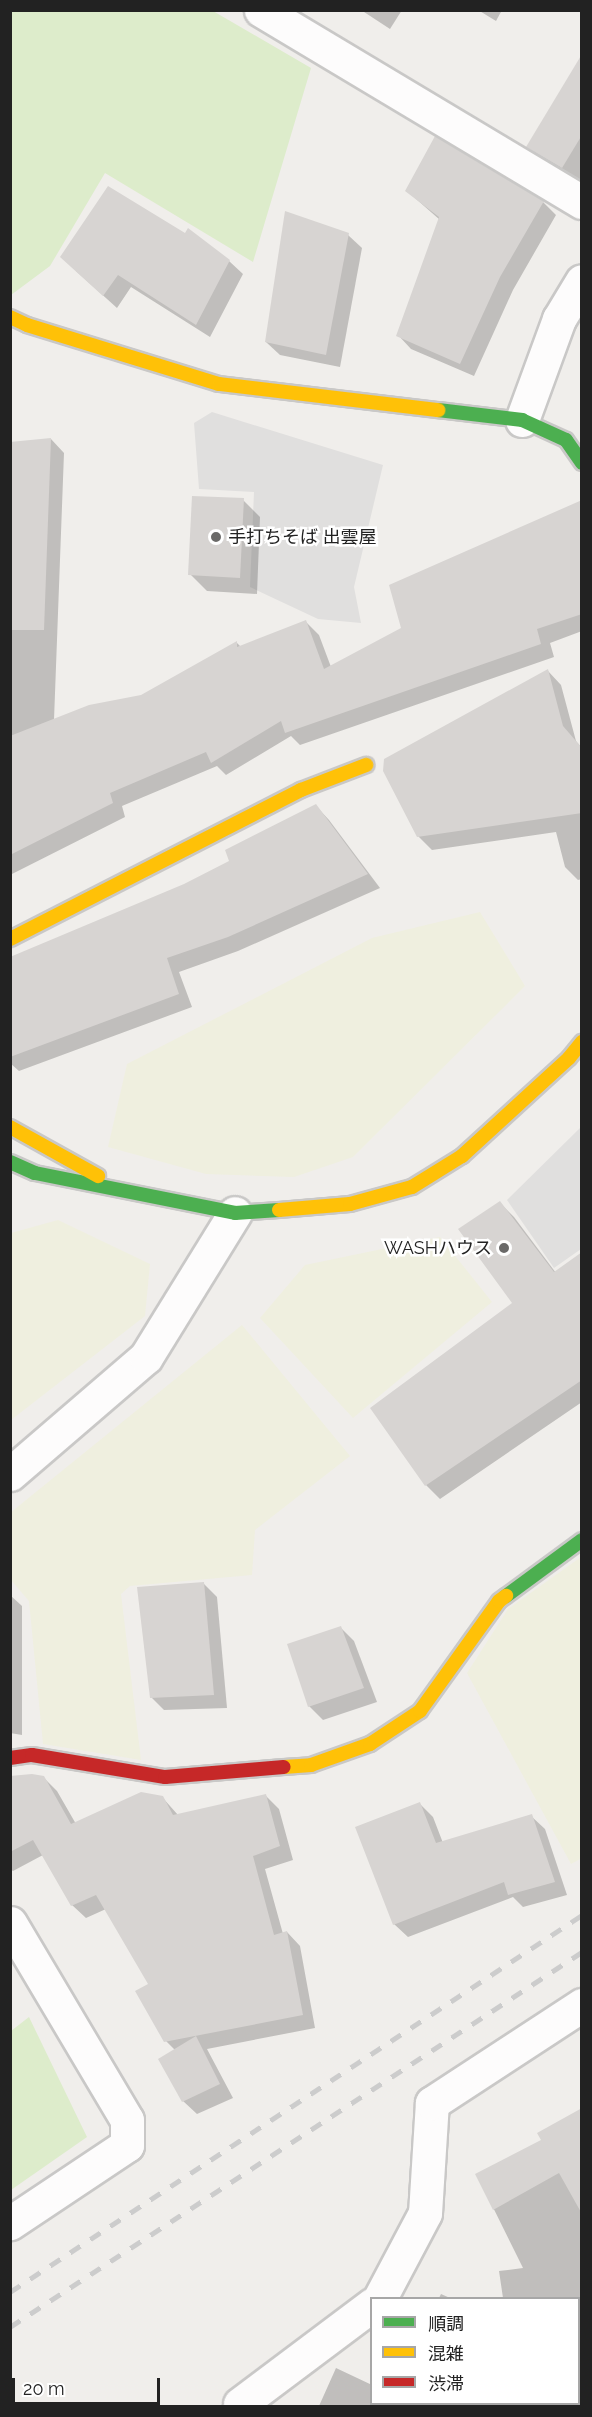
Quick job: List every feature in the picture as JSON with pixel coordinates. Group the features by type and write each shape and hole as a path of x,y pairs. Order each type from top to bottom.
{"street":[{"path":"261,10 582,202"},
{"path":"522,420 559,319 582,280"},
{"path":"10,316 27,325 219,384 522,420 566,440 582,464"},
{"path":"10,939 301,790 366,765"},
{"path":"10,1162 34,1173 235,1213 350,1204 412,1187 462,1156 568,1058 582,1042"},
{"path":"10,1127 123,1190"},
{"path":"10,1474 146,1357 235,1213"},
{"path":"10,1758 32,1755 165,1777 311,1765 370,1744 420,1711 456,1664 499,1601 582,1540"},
{"path":"10,1923 127,2120 127,2145 10,2223"},
{"path":"381,2297 425,2213 432,2103 582,2005"},
{"path":"240,2404 370,2306"}],"green space":[{"path":"11,10 213,11 311,68 253,262 105,173 50,266 11,295"},
{"path":"480,912 525,986 353,1157 294,1177 206,1174 108,1147 127,1064 372,938"},
{"path":"58,1220 150,1264 145,1316 11,1420 11,1233"},
{"path":"440,1237 492,1302 353,1418 260,1318 305,1265"},
{"path":"242,1325 350,1456 255,1530 252,1575 130,1586 121,1594 141,1760 43,1744 29,1601 11,1580 10,1513"},
{"path":"581,1557 582,1858 571,1864 467,1673 508,1609"},
{"path":"29,2017 87,2137 11,2190 11,2031"}],"shaded area":[{"path":"212,412 383,465 354,587 361,623 318,619 250,587 254,492 199,489 194,423"},
{"path":"581,1127 581,1249 554,1268 507,1200"}],"building":[{"path":"582,54 582,135 562,168 526,147"},
{"path":"435,136 544,201 500,277 460,364 396,336 439,217 405,191"},
{"path":"108,186 185,233 188,228 230,260 196,325 118,275 103,296 60,257"},
{"path":"285,211 349,233 326,355 265,342"},
{"path":"51,438 44,630 10,630 10,442"},
{"name":"手打ちそば 出雲屋","path":"192,496 244,498 240,578 188,575"},
{"path":"582,500 582,614 537,629 541,644 285,733 281,721 211,763 206,752 110,793 113,803 10,855 10,736 89,705 141,695 237,641 237,647 306,620 324,669 401,628 389,585"},
{"path":"548,669 563,726 582,748 582,813 417,837 383,771 384,759"},
{"path":"316,804 368,874 228,937 167,958 179,994 10,1057 10,957 184,884 229,861 225,850"},
{"path":"500,1201 554,1272 582,1252 582,1380 425,1486 370,1408 512,1303 458,1229"},
{"path":"204,1582 214,1695 150,1698 137,1587"},
{"path":"341,1626 364,1688 308,1707 287,1644"},
{"path":"32,1774 44,1776 71,1824 141,1792 163,1796 173,1815 266,1794 280,1846 253,1856 274,1935 287,1931 303,2015 164,2042 135,1991 148,1984 96,1895 71,1906 33,1840 10,1852 10,1776"},
{"path":"420,1802 436,1843 532,1814 555,1882 508,1895 504,1882 393,1925 355,1827"},
{"path":"196,2036 220,2084 182,2102 158,2059"},
{"path":"582,2108 582,2214 559,2173 493,2210 475,2174 541,2140 537,2133"}],"railway":[{"path":"10,2292 582,1915"},
{"path":"10,2327 582,1952"}],"traffic: fast":[{"path":"438,410 522,420 566,440 582,463"},
{"path":"10,1162 35,1173 235,1213 279,1210"},
{"path":"506,1596 582,1540"}],"traffic: slow":[{"path":"10,317 27,325 219,384 438,410"},
{"path":"10,939 301,790 366,765"},
{"path":"279,1210 350,1204 412,1187 462,1156 569,1058 582,1042"},
{"path":"10,1127 98,1176"},
{"path":"284,1767 311,1765 370,1744 420,1711 499,1601 506,1596"}],"traffic: jam":[{"path":"10,1758 32,1755 165,1777 284,1767"}],"place":[{"name":"手打ちそば 出雲屋","path":"216,537"},
{"name":"WASHハウス","path":"504,1248"}]}
